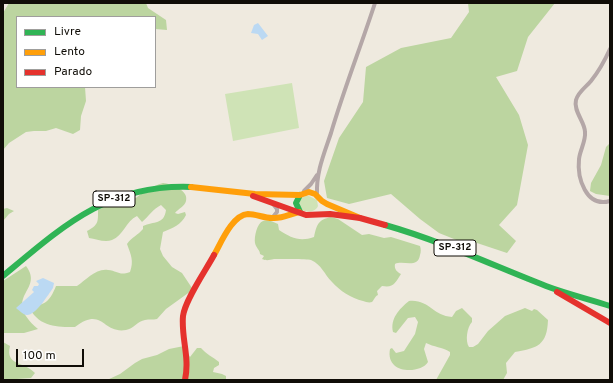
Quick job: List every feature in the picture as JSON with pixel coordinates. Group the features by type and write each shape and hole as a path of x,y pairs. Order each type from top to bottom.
{"main road":[{"name":"SP-312","path":"3,276 78,217 94,207 116,198 145,191 174,187 248,194 300,195 310,192 336,208 360,218 409,232 457,249 547,286 610,306"},
{"name":"SP-312","path":"248,194 306,215 330,214 360,218"},
{"path":"185,380 187,367 183,313 188,301 230,227 237,218 244,214 280,218 300,212 296,203 300,195"},
{"path":"312,214 319,208 318,197"},
{"name":"SP-312","path":"547,286 610,323"}],"street":[{"path":"318,197 316,183 318,173 336,115 376,3"},
{"path":"610,50 601,68 578,96 575,102 585,128 585,135 579,160 583,186 587,195 592,199 599,202 610,201"},
{"path":"300,195 311,184 318,173"},
{"path":"271,218 274,217 277,212 277,209 272,202"}],"green space":[{"path":"9,3 146,3 148,8 166,20 167,30 156,29 156,16 16,16 16,88 85,88 86,101 81,116 80,130 73,134 56,128 46,131 26,132 9,143 3,150 3,13"},
{"path":"468,3 555,3 528,37 517,71 496,77 519,115 528,145 517,205 499,225 516,241 507,253 474,242 464,243 439,233 391,194 349,204 327,198 324,181 339,138 363,102 366,67 401,48 451,38 469,12"},
{"path":"292,83 299,128 233,141 225,94"},
{"path":"610,143 610,196 596,194 590,191 591,183 601,165 606,147"},
{"path":"163,183 179,188 185,194 185,203 175,213 178,214 185,212 186,215 179,224 163,232 160,249 163,256 172,267 182,273 192,288 191,291 166,309 157,319 142,321 126,330 118,330 102,322 91,319 84,321 75,327 55,326 44,323 34,315 30,309 47,301 56,286 77,286 91,275 104,270 121,273 130,272 132,261 127,244 143,229 143,226 158,222 163,218 166,210 161,205 142,222 137,216 133,218 119,235 112,240 103,241 89,238 87,231 96,225 98,210 120,199 133,200 147,190"},
{"path":"306,196 317,200 318,206 315,210 301,210 299,199"},
{"path":"7,208 14,211 3,221 3,209"},
{"path":"331,217 338,219 362,235 369,234 384,238 391,237 420,246 421,252 419,259 413,263 395,264 396,270 401,274 394,284 382,286 377,291 378,295 372,302 365,302 342,291 329,279 318,264 311,260 262,259 264,256 260,254 255,240 256,230 261,222 267,220 278,224 279,230 296,238 304,239 314,237 319,223"},
{"path":"26,266 31,282 25,294 23,309 27,318 38,329 24,333 3,333 3,281"},
{"path":"409,301 416,301 426,305 440,314 452,317 456,311 462,308 472,318 467,334 469,347 473,347 478,344 488,331 505,316 525,308 532,311 534,309 537,310 548,320 546,335 540,344 535,347 515,352 506,363 507,373 503,380 436,380 450,355 450,352 447,350 426,343 424,349 428,362 418,369 412,370 398,368 393,364 390,358 390,349 392,348 396,353 404,351 415,334 418,322 415,317 408,318 396,333 393,332 392,327 396,315"},
{"path":"3,342 10,346 10,357 13,360 31,369 35,373 31,378 3,380"},
{"path":"184,346 190,357 197,348 201,348 219,362 219,365 214,368 213,372 226,376 226,380 107,380 120,374 142,359 157,355 169,349"}],"water":[{"path":"258,23 268,36 262,40 258,34 251,33 254,25"},
{"path":"43,278 54,283 53,288 42,304 34,312 27,315 24,314 16,308 34,292 32,290 34,286 38,286 39,284 36,281"}],"traffic: fast":[{"path":"3,276 67,225 88,212 111,201 135,193 162,188 191,187"},
{"path":"300,195 296,203 300,212"},
{"path":"385,225 446,246 554,289 610,306"}],"traffic: slow":[{"path":"191,187 255,194 300,195 309,192 315,194 327,204 360,218"},
{"path":"214,255 232,224 242,216 251,214 276,218 299,212"}],"traffic: jam":[{"path":"253,196 306,215 330,214 360,218 385,225"},
{"path":"185,380 187,363 183,332 183,316 192,294 214,255"},
{"path":"557,292 610,323"}]}
